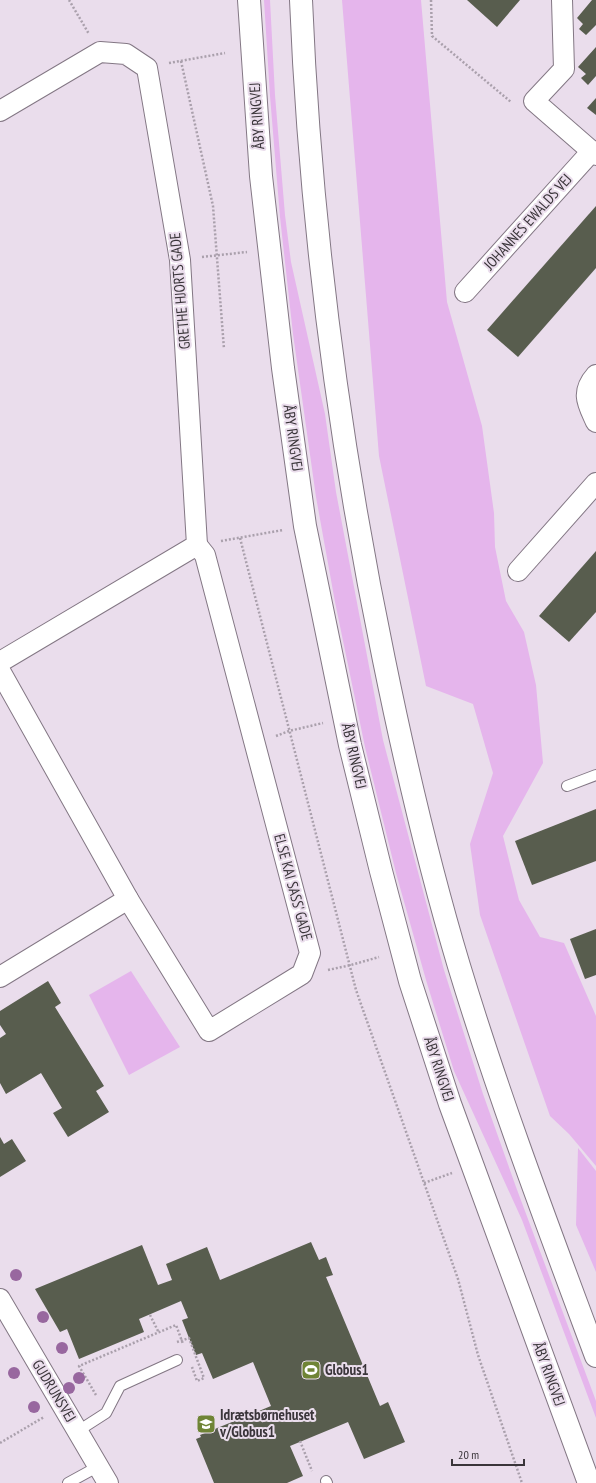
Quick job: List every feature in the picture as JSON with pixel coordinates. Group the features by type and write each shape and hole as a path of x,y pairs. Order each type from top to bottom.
{"main road":[{"name":"ÅBY RINGVEJ","path":"249,0 261,176 283,368 305,526 345,719 380,871 410,981 472,1166 589,1483"},
{"path":"301,0 309,135 321,260 334,366 352,488 370,594 399,734 430,860 458,964 498,1086 596,1356"}],"street":[{"path":"534,101 564,70 562,0"},
{"path":"0,111 100,52 126,54 146,68"},
{"name":"GRETHE HJORTS GADE","path":"146,68 180,260 197,545"},
{"name":"JOHANNES EWALDS VEJ","path":"465,292 594,153 534,101"},
{"path":"596,375 588,385 586,393 587,400 596,422"},
{"path":"518,571 596,483"},
{"path":"0,662 197,545"},
{"name":"ELSE KAI SASS' GADE","path":"197,545 205,555 310,953 302,974"},
{"path":"0,671 128,899 209,1030 302,974"},
{"path":"0,977 128,899"},
{"name":"GUDRUNSVEJ","path":"0,1299 108,1483"}],"lane":[{"path":"567,786 596,775"},
{"path":"78,1431 106,1413 120,1386 177,1360"},
{"path":"68,1483 98,1466"}],"path":[{"path":"69,0 100,52"},
{"path":"431,0 432,36 523,111 534,101"},
{"path":"146,68 225,53"},
{"path":"181,61 213,206 224,349"},
{"path":"180,260 270,249"},
{"path":"197,545 305,526"},
{"path":"240,538 356,990 458,1279 478,1355 522,1483"},
{"path":"255,744 289,730 345,719"},
{"path":"302,974 351,966 402,950"},
{"path":"424,1183 472,1166"},
{"path":"150,1314 158,1333"},
{"path":"172,1345 189,1338"},
{"path":"79,1366 106,1413"},
{"path":"0,1442 63,1406"},
{"path":"300,1441 314,1476"}],"shaded area":[{"path":"264,0 270,0 275,95 285,215 291,262 325,414 336,492 383,740 444,970 483,1094 596,1401 596,1418 522,1220 454,1071 426,980 396,873 365,747 335,602 316,497 293,334 280,217"},
{"path":"342,0 421,0 447,302 482,426 494,513 495,547 506,601 524,632 536,685 543,763 503,836 519,900 540,937 564,943 596,1016 596,1166 569,1134 550,1116 480,915 470,844 493,773 473,704 426,686 379,456"},
{"path":"131,971 180,1047 129,1075 89,995"},
{"path":"578,1148 596,1171 596,1272 576,1225"}],"building":[{"path":"467,0 520,0 497,27"},
{"path":"592,0 596,0 596,25 586,35 579,29 583,24 577,18"},
{"path":"596,47 596,76 588,85 581,78 586,74 578,67"},
{"path":"596,98 596,115 587,108"},
{"path":"596,206 596,268 518,357 487,330"},
{"path":"596,551 596,612 569,642 539,616"},
{"path":"596,809 596,861 532,885 515,841"},
{"path":"596,929 596,975 585,979 570,939"},
{"path":"48,981 61,1003 55,1007 104,1086 96,1091 109,1112 68,1137 53,1113 62,1108 41,1073 6,1094 0,1083 0,1038 6,1034 0,1025 0,1011"},
{"path":"0,1137 4,1144 12,1139 26,1161 0,1177"},
{"name":"Globus1","path":"311,1242 319,1260 326,1257 333,1275 326,1277 380,1406 388,1402 405,1442 364,1459 348,1422 290,1446 303,1476 287,1483 214,1483 196,1439 201,1437 200,1435 271,1406 253,1362 213,1379 202,1353 196,1355 189,1338 182,1320 188,1318 181,1301 139,1319 144,1332 79,1359 67,1329 60,1332 35,1289 142,1245 158,1285 172,1280 166,1264 207,1247 220,1280"}],"place":[{"name":"Globus1","path":"311,1370"},
{"name":"Idrætsbørnehuset v/Globus1","path":"206,1424"}]}
